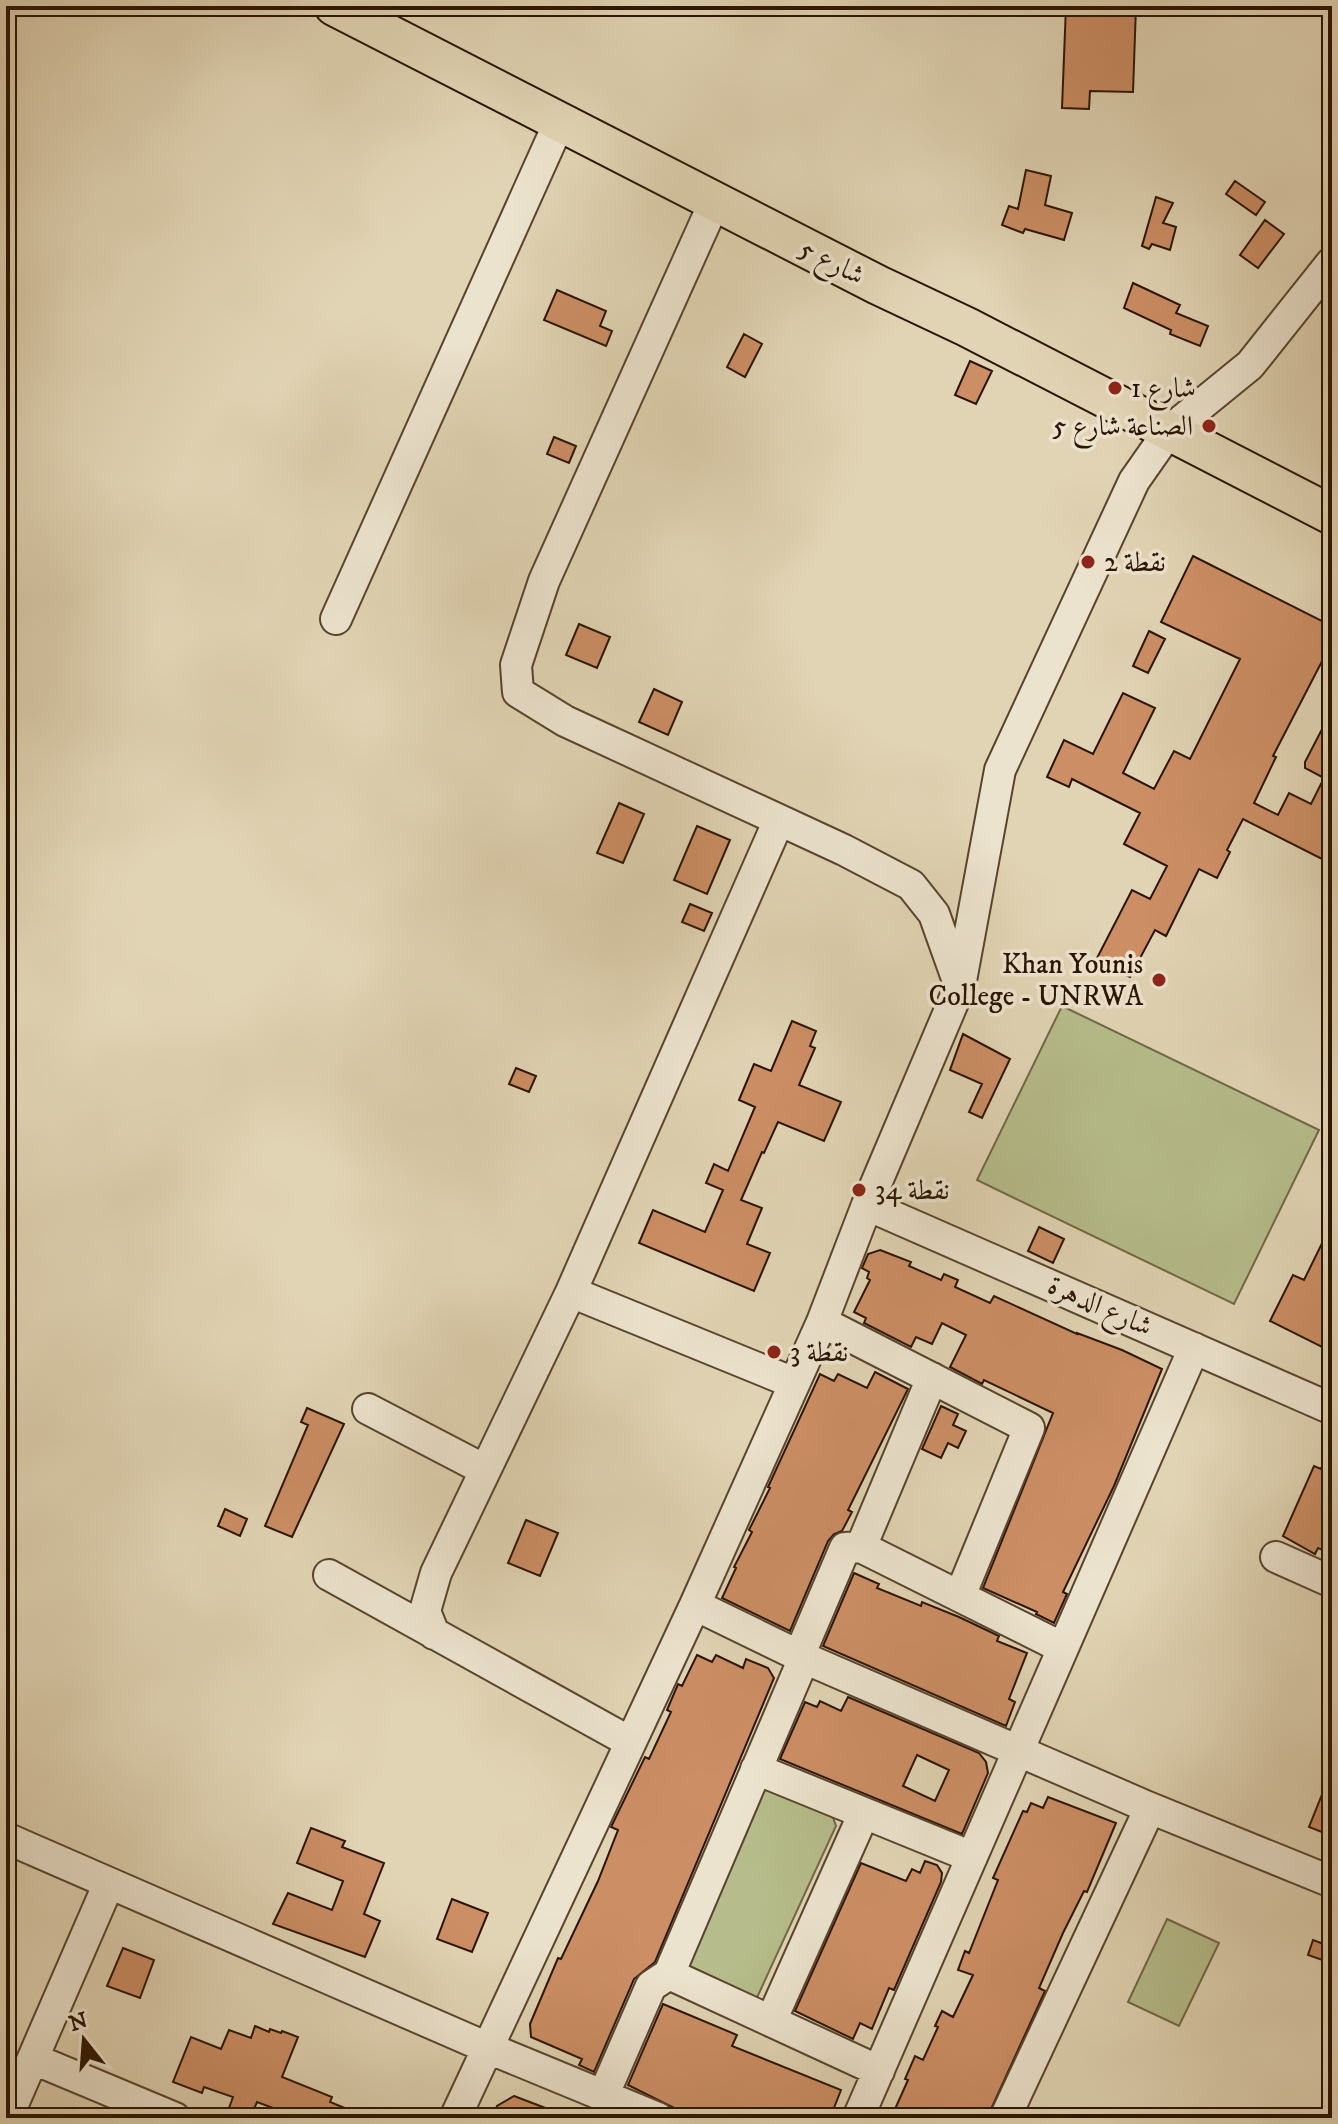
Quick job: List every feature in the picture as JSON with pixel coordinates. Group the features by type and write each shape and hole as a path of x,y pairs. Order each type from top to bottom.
{"main road":[{"name":"شارع 5","path":"334,6 1332,515"}],"street":[{"path":"336,619 559,123"},
{"path":"715,201 544,581 516,665 518,692 565,721 911,885 934,914 960,986"},
{"path":"455,2118 695,1605 822,1322 867,1205 960,986 1000,770 1134,481 1169,431 1250,365 1332,262"},
{"path":"434,1634 425,1611 436,1573 571,1292 779,820"},
{"name":"شارع الدهرة","path":"867,1205 1332,1409"},
{"path":"571,1292 794,1383"},
{"path":"822,1322 1029,1428 960,1596"},
{"path":"858,2118 1194,1348"},
{"path":"861,1547 932,1378"},
{"path":"368,1409 485,1470"},
{"path":"604,2094 651,1986 669,1974 845,1548 861,1547 1063,1648"},
{"path":"1276,1557 1332,1582"},
{"path":"329,1575 630,1742"},
{"path":"695,1605 802,1657 1150,1808 1332,1882"},
{"path":"756,1769 972,1857"},
{"path":"1005,2118 1150,1808"},
{"path":"771,2021 864,1813"},
{"path":"6,1838 488,2048 658,2118"},
{"path":"7,2118 109,1883"},
{"path":"669,1974 879,2071"},
{"path":"36,2060 175,2118"}],"green space":[{"path":"1062,1006 1319,1130 1234,1304 977,1180"},
{"path":"762,1783 830,1809 836,1826 754,2004 680,1974"},
{"path":"1167,1919 1219,1943 1179,2026 1128,2002"}],"building":[{"path":"1066,6 1136,6 1133,92 1090,91 1089,109 1062,108"},
{"path":"1026,170 1051,176 1045,205 1072,213 1064,240 1025,229 1023,233 1002,225 1009,206 1018,209"},
{"path":"1235,181 1265,202 1256,215 1226,194"},
{"path":"1156,197 1173,203 1163,223 1176,227 1170,250 1152,244 1149,249 1142,246"},
{"path":"1265,220 1284,234 1258,268 1240,255"},
{"path":"1133,283 1180,305 1176,313 1208,326 1200,346 1170,334 1171,330 1124,308"},
{"path":"557,290 606,311 600,326 612,331 606,346 544,320"},
{"path":"744,334 762,344 745,377 727,367"},
{"path":"970,361 992,371 976,404 955,395"},
{"path":"554,437 576,446 569,463 547,454"},
{"path":"1193,556 1332,626 1332,642 1273,756 1276,757 1254,803 1278,815 1289,793 1311,804 1324,778 1305,768 1305,762 1332,710 1332,864 1243,819 1217,878 1199,869 1166,936 1155,930 1130,977 1096,960 1132,890 1150,899 1167,866 1124,844 1140,813 1072,779 1069,787 1047,777 1064,740 1093,754 1123,693 1155,708 1123,773 1154,789 1174,751 1190,759 1240,659 1161,622"},
{"path":"579,624 610,637 597,668 566,655"},
{"path":"1149,631 1165,639 1148,673 1133,666"},
{"path":"654,689 682,702 668,735 639,722"},
{"path":"619,803 644,814 623,863 597,853"},
{"path":"697,826 730,840 707,894 674,880"},
{"path":"690,904 712,913 704,931 682,922"},
{"path":"792,1021 816,1031 810,1046 815,1048 799,1085 841,1102 824,1141 778,1122 762,1152 741,1200 762,1208 747,1244 770,1253 754,1291 639,1243 653,1210 705,1232 723,1190 706,1183 714,1164 728,1171 755,1107 739,1100 754,1064 771,1071"},
{"path":"963,1034 1010,1059 982,1118 969,1112 982,1084 950,1070"},
{"path":"516,1068 536,1076 529,1092 509,1084"},
{"path":"1332,1223 1332,1352 1270,1321 1293,1275 1304,1280"},
{"path":"1039,1227 1064,1239 1053,1263 1028,1251"},
{"path":"880,1250 911,1262 909,1266 941,1280 944,1274 958,1280 955,1287 990,1303 994,1296 1162,1369 1114,1486 1063,1592 1067,1594 1054,1623 983,1588 1053,1413 984,1380 982,1384 950,1367 966,1335 942,1323 932,1344 916,1337 911,1347 864,1323 866,1318 854,1312 870,1280 867,1278 869,1272 862,1268 868,1254"},
{"path":"875,1372 908,1389 848,1510 852,1512 842,1531 828,1541 790,1631 722,1598 752,1532 749,1530 820,1374 834,1381 838,1374 867,1388"},
{"path":"941,1406 958,1414 953,1425 966,1431 958,1448 948,1443 941,1458 922,1449"},
{"path":"307,1408 344,1424 292,1537 265,1526 308,1425 301,1422"},
{"path":"1332,1444 1332,1554 1318,1548 1315,1554 1283,1536 1314,1466 1321,1469"},
{"path":"225,1509 247,1519 240,1536 218,1526"},
{"path":"526,1520 558,1533 540,1576 508,1563"},
{"path":"854,1573 879,1584 877,1588 959,1617 999,1636 997,1641 1027,1653 1009,1699 1015,1702 1006,1726 823,1646"},
{"path":"697,1655 712,1662 716,1655 743,1668 746,1659 768,1668 774,1678 655,1962 634,1979 594,2072 579,2065 582,2059 531,2037 530,2024 558,1958 561,1959 598,1881 618,1830 611,1827 645,1757 649,1759 671,1712 667,1710 678,1684 682,1686"},
{"path":"848,1697 979,1753 986,1762 988,1773 962,1834 780,1759 805,1702 817,1707 820,1701 841,1711","holes":["917,1755 949,1770 935,1801 903,1786"]},
{"path":"1332,1773 1332,1836 1309,1827"},
{"path":"1048,1797 1116,1823 1087,1892 1084,1891 1063,1933 1039,1988 1045,1991 987,2118 891,2118 915,2056 923,2060 942,2011 953,2017 973,1975 958,1970 965,1951 969,1953 998,1880 993,1878 1023,1811 1027,1812 1031,1803 1043,1808"},
{"path":"311,1828 345,1841 342,1847 384,1863 364,1914 380,1921 365,1957 273,1924 288,1893 332,1910 343,1881 297,1863"},
{"path":"925,1861 937,1865 942,1873 941,1882 894,1990 889,1988 872,2029 860,2023 853,2039 795,2011 861,1863 906,1881 912,1869 920,1873"},
{"path":"452,1899 488,1913 472,1952 437,1939"},
{"path":"1313,1940 1332,1947 1328,1962 1308,1955"},
{"path":"123,1948 154,1960 140,1998 107,1986"},
{"path":"663,2004 737,2035 732,2046 841,2090 830,2118 694,2118 628,2085"},
{"path":"255,2026 298,2037 282,2077 332,2097 330,2102 369,2118 300,2118 257,2102 251,2116 229,2108 233,2097 204,2087 202,2093 173,2082 191,2037 221,2049 229,2030 251,2038"},
{"path":"514,2096 569,2118 493,2118 497,2106"}],"place":[{"name":"شارع 1","path":"1115,388"},
{"name":"الصناعة شارع 5","path":"1209,426"},
{"name":"نقطة 2","path":"1088,562"},
{"name":"Khan Younis College - UNRWA","path":"1159,980"},
{"name":"نقطة 34","path":"859,1190"},
{"name":"نقطة 3","path":"774,1352"}]}
